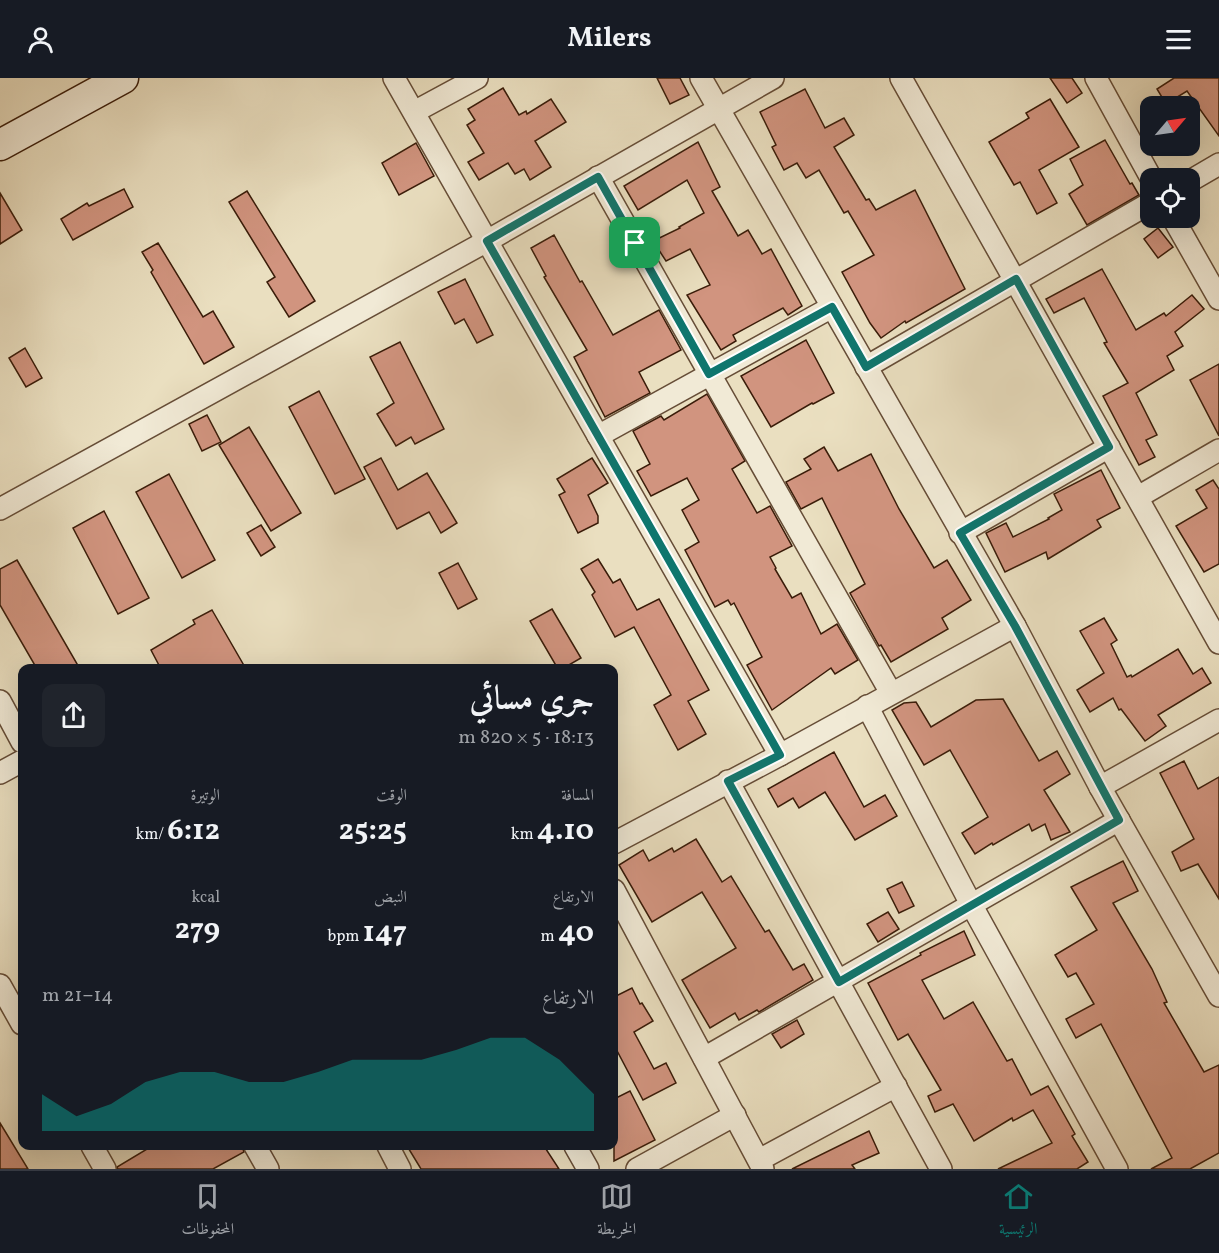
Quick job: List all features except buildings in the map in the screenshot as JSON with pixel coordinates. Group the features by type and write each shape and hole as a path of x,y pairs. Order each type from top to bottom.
{"street":[{"path":"0,145 123,78"},
{"path":"394,78 780,755"},
{"path":"414,112 477,78"},
{"path":"700,78 1015,626 1100,787 1219,996"},
{"path":"0,510 487,241 773,78"},
{"path":"901,78 1219,643"},
{"path":"1096,78 1146,168"},
{"path":"1200,175 1219,164"},
{"path":"598,177 891,693"},
{"path":"866,367 1140,209"},
{"path":"1179,228 1219,299"},
{"path":"598,436 832,307"},
{"path":"960,533 1109,447"},
{"path":"1138,497 1219,450"},
{"path":"618,841 1015,626"},
{"path":"0,701 18,735"},
{"path":"867,706 972,906 1117,1169"},
{"path":"1100,787 1219,720"},
{"path":"0,773 18,763"},
{"path":"728,781 941,1169"},
{"path":"704,1058 1119,820"},
{"path":"618,897 761,1165 896,1086"},
{"path":"0,985 18,1017"},
{"path":"637,1169 735,1115"},
{"path":"94,1150 105,1169"},
{"path":"257,1150 268,1169"},
{"path":"390,1150 400,1169"},
{"path":"577,1150 588,1169"}],"route":[{"path":"598,177 635,243 709,374 832,307 866,367 1016,279 1109,447 960,533 1015,626 1119,820 839,982 728,781 780,755 487,241 598,177"}]}
